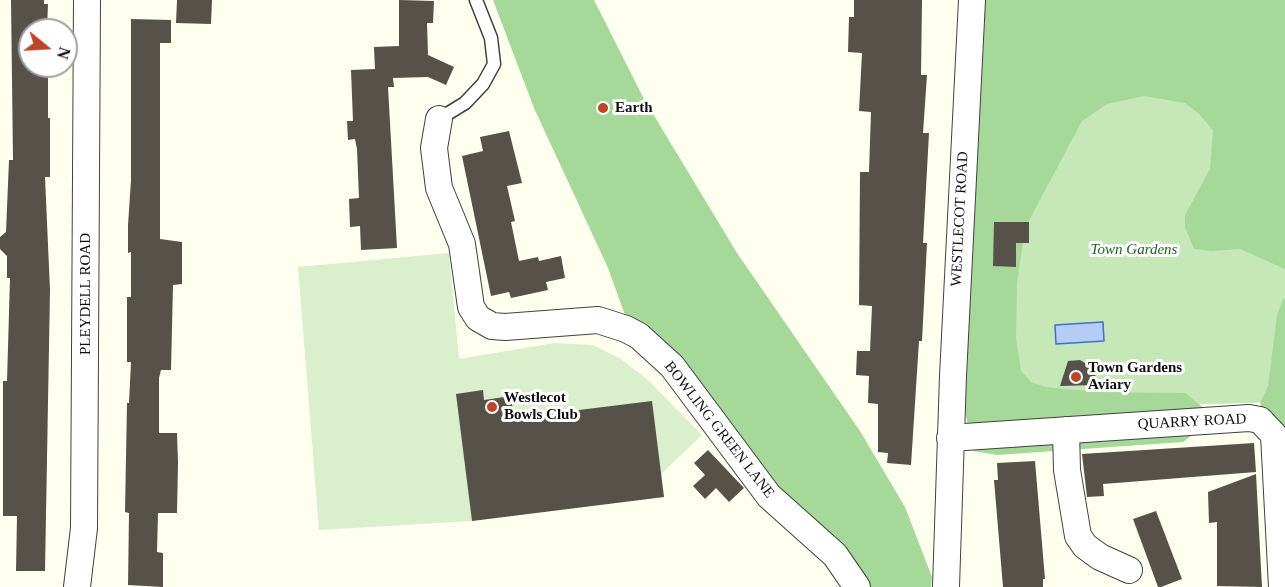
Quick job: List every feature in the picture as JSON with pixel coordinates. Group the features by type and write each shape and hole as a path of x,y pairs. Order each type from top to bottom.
{"street":[{"name":"PLEYDELL ROAD","path":"77,587 84,528 87,0"},
{"name":"WESTLECOT ROAD","path":"946,587 950,438 972,0"},
{"name":"BOWLING GREEN LANE","path":"439,119 434,148 439,188 462,244 471,307 478,318 492,326 505,327 598,320 639,336 672,366 769,496 835,555 857,587"},
{"name":"QUARRY ROAD","path":"950,438 1249,417 1260,420 1270,427 1274,435 1282,587"},
{"path":"1066,430 1067,470 1078,536 1085,546 1100,557 1129,570"}],"lane":[{"path":"439,119 465,103 483,84 494,64 491,39 476,0"}],"green space":[{"path":"493,0 594,0 644,99 737,253 860,431 905,507 932,577 931,587 865,587 784,500 626,318 608,268 534,108"},
{"path":"976,0 1285,0 1285,269 1240,249 1211,251 1194,249 1185,227 1185,215 1210,169 1213,130 1185,103 1144,96 1107,104 1082,121 1025,228 1017,283 1016,338 1021,371 1031,382 1046,387 1097,392 1185,393 1205,409 1202,427 1183,442 997,455 973,451 965,411 967,248"},
{"name":"Town Gardens","path":"996,0 1285,0 1285,451 1279,402 977,411"},
{"name":"Westlecot Bowls Club","path":"449,253 459,359 554,343 593,345 621,359 648,380 702,435 661,474 664,497 472,521 319,530 298,267"},
{"path":"1285,299 1285,525 1267,500 1263,466 1265,414 1260,403 1268,386 1277,315"}],"water":[{"path":"1103,322 1104,341 1056,344 1055,325"}],"building":[{"path":"11,0 44,0 44,4 48,4 47,18 18,18 18,78 48,78 50,177 45,177 50,290 45,571 16,571 17,516 3,516 3,381 7,381 10,278 7,278 7,256 0,249 0,237 6,232 9,160 13,160"},
{"path":"177,0 212,0 211,24 176,23"},
{"path":"399,0 434,1 433,23 427,23 428,55 454,67 446,85 428,77 393,78 394,87 388,87 397,248 361,250 360,226 350,227 349,199 359,198 357,149 355,139 348,140 347,121 353,121 351,70 375,69 374,47 399,46"},
{"path":"854,0 922,0 921,75 927,75 923,133 929,133 923,243 927,243 922,341 919,341 911,465 887,463 888,453 878,452 878,404 868,403 869,376 856,375 857,351 870,351 872,306 859,305 860,172 869,172 871,112 859,111 862,53 848,52 849,17 854,17"},
{"path":"131,19 171,20 171,43 160,43 160,239 182,242 182,284 173,285 171,370 161,370 159,378 159,433 177,433 178,463 177,513 158,513 157,552 163,553 163,587 128,585 129,513 125,512 127,403 129,403 131,362 127,362 127,297 131,297 131,252 128,253 128,225 131,180"},
{"path":"509,131 522,183 507,186 515,221 511,222 519,261 538,257 539,261 561,256 565,278 546,282 548,290 511,298 509,292 491,296 462,156 483,151 480,137"},
{"path":"994,222 1029,222 1029,243 1016,243 1016,267 993,266"},
{"name":"Town Gardens Aviary","path":"1080,360 1095,369 1096,385 1060,386 1068,361"},
{"path":"483,390 484,400 511,396 514,418 652,401 664,497 472,521 456,394"},
{"path":"1254,443 1256,472 1103,484 1104,496 1087,497 1082,454"},
{"path":"708,450 744,488 729,502 716,488 705,499 693,486 705,475 694,463"},
{"path":"1035,461 1045,579 1043,579 1043,587 1003,587 994,480 998,480 997,463"},
{"path":"1256,474 1262,587 1217,586 1217,522 1209,523 1208,492"},
{"path":"1156,511 1182,579 1161,587 1158,587 1133,519"}],"place":[{"name":"Earth","path":"603,108"},
{"name":"Town Gardens Aviary","path":"1076,377"},
{"name":"Westlecot Bowls Club","path":"492,407"}]}
